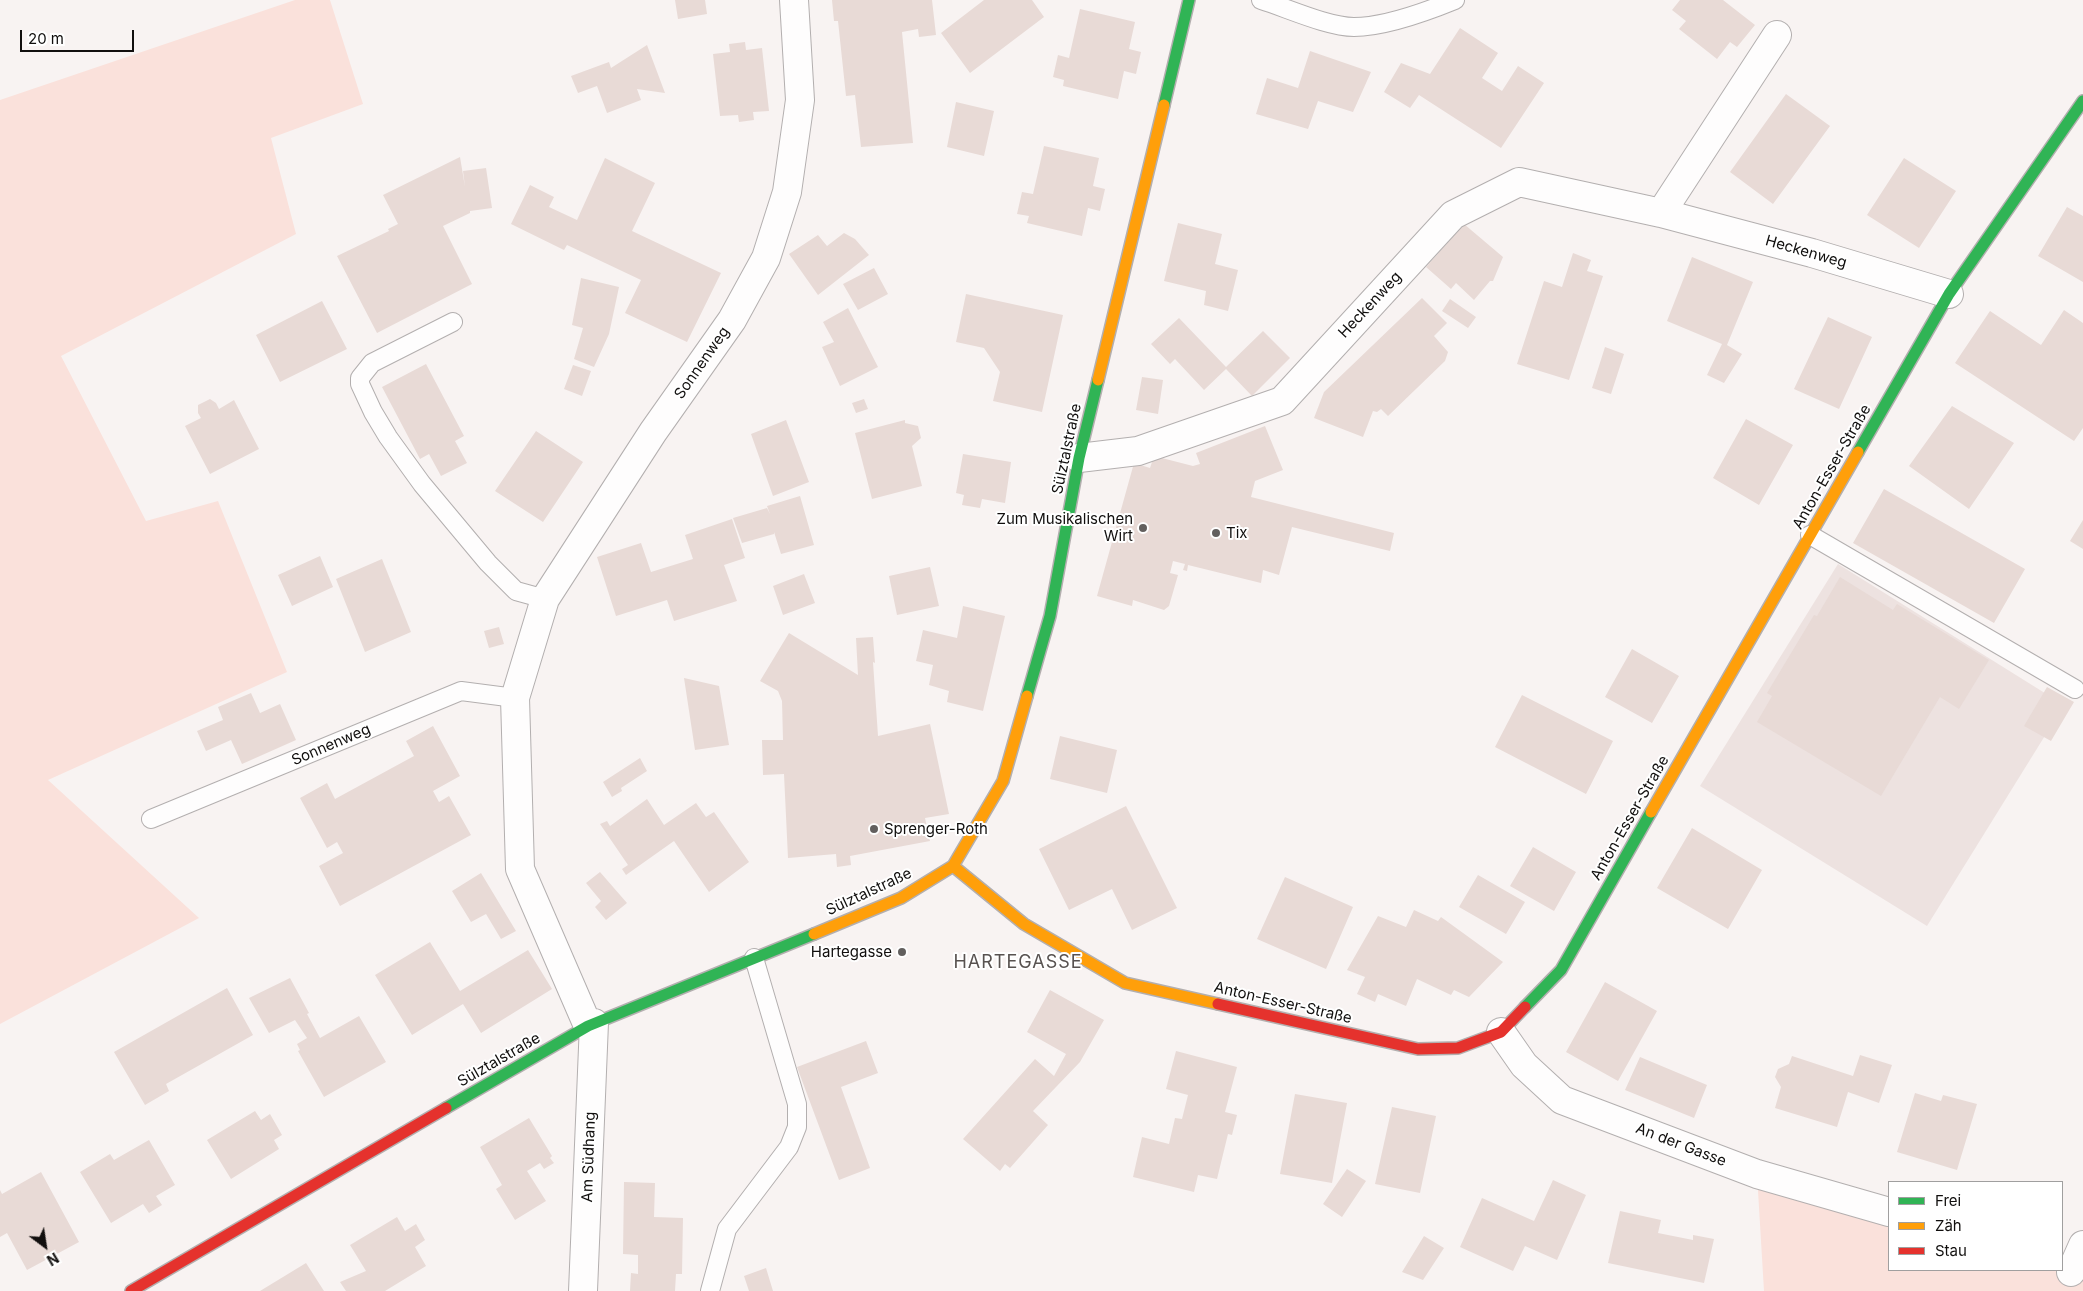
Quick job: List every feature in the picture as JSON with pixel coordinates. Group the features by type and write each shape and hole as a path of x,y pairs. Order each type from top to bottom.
{"main road":[{"name":"Sülztalstraße","path":"131,1291 591,1024 901,898 952,866 1004,781 1050,616 1079,458 1189,0"},
{"name":"Anton-Esser-Straße","path":"952,866 1024,924 1125,983 1418,1049 1458,1048 1501,1032 1560,970 1949,294 2083,101"}],"street":[{"name":"Sonnenweg","path":"591,1024 520,869 515,698 545,599 652,432 732,320 766,258 787,192 800,100 794,0"},
{"path":"1662,213 1777,35"},
{"name":"Heckenweg","path":"1079,458 1138,451 1282,401 1453,215 1519,182 1662,213 1812,253 1949,294"},
{"name":"Am Südhang","path":"583,1291 591,1024"},
{"name":"An der Gasse","path":"1501,1032 1524,1065 1562,1100 1757,1174 1888,1212"},
{"path":"2072,1272 2083,1245"}],"lane":[{"path":"1261,0 1336,24 1354,27 1376,24 1431,10 1455,0"},
{"path":"453,322 372,363 360,378 360,384 373,412 388,437 422,484 488,563 516,591 545,599"},
{"path":"1810,535 2075,689"},
{"name":"Sonnenweg","path":"151,820 461,690 515,698"},
{"path":"710,1291 727,1229 789,1147 797,1127 796,1104 754,958"}],"shaded area":[{"path":"295,0 330,0 363,104 271,138 296,234 61,356 146,521 218,501 287,672 48,780 199,918 0,1024 0,100"},
{"path":"1838,564 2064,705 1927,926 1700,786"},
{"path":"1757,1174 1888,1215 1888,1271 2063,1270 2083,1276 2083,1291 1764,1291"}],"building":[{"path":"675,0 705,0 707,14 678,19"},
{"path":"832,0 932,0 936,35 919,37 918,29 902,32 913,143 861,147 855,95 846,96 838,21 834,21"},
{"path":"984,0 1032,0 1044,17 970,73 941,33"},
{"path":"1680,0 1723,0 1755,25 1737,47 1730,42 1717,59 1679,29 1686,21 1672,10"},
{"path":"1080,9 1135,22 1129,49 1141,52 1136,74 1124,71 1118,99 1063,86 1064,80 1053,77 1058,55 1069,58"},
{"path":"1460,28 1498,53 1482,78 1502,91 1518,66 1544,83 1501,148 1419,95 1410,108 1384,92 1401,63 1430,74"},
{"path":"745,42 746,50 762,48 769,111 753,112 754,120 739,122 738,115 720,116 713,54 730,52 729,44"},
{"path":"647,45 665,93 637,89 641,100 607,113 597,86 578,93 571,76 609,62 611,68"},
{"path":"1310,51 1371,72 1353,112 1318,101 1308,129 1256,114 1267,78 1298,88"},
{"path":"1786,94 1830,126 1773,204 1730,172"},
{"path":"956,102 994,111 984,156 947,147"},
{"path":"1044,146 1099,158 1093,186 1105,189 1100,211 1088,208 1082,236 1027,223 1029,216 1017,214 1022,192 1033,194"},
{"path":"460,157 465,187 463,171 486,168 492,208 470,211 470,213 443,226 472,284 377,333 337,256 389,231 388,229 398,224 383,195"},
{"path":"605,158 655,183 632,231 721,273 687,342 625,313 641,280 567,245 564,250 511,224 530,185 554,197 549,207 577,220"},
{"path":"1904,158 1956,191 1919,248 1867,215"},
{"path":"2067,207 2083,216 2083,282 2038,256"},
{"path":"1178,223 1222,234 1215,264 1238,270 1228,311 1204,305 1206,291 1164,281"},
{"path":"1464,224 1503,257 1493,281 1490,281 1474,300 1456,283 1451,289 1426,267"},
{"path":"844,233 855,239 869,255 818,295 789,254 818,235 827,246"},
{"path":"1573,253 1591,260 1587,271 1603,276 1569,380 1517,364 1544,281 1562,287"},
{"path":"1692,257 1753,282 1727,345 1742,354 1724,383 1707,375 1722,344 1667,321"},
{"path":"874,268 888,294 858,310 843,284"},
{"path":"581,278 619,287 609,334 594,367 574,359 583,328 572,325"},
{"path":"966,294 1063,315 1042,412 993,401 1000,372 984,348 956,342"},
{"path":"1422,298 1447,323 1434,336 1448,352 1445,361 1388,416 1381,409 1377,412 1373,411 1363,437 1314,418 1324,392"},
{"path":"1450,299 1476,317 1468,328 1442,311"},
{"path":"322,301 347,349 280,382 256,335"},
{"path":"848,308 878,367 840,386 822,347 834,342 823,322"},
{"path":"2064,310 2083,323 2083,428 2074,441 1955,363 1990,311 2041,345"},
{"path":"1828,317 1872,337 1839,409 1794,389"},
{"path":"1179,318 1226,367 1263,331 1290,358 1252,396 1226,369 1204,390 1175,359 1170,364 1151,344"},
{"path":"1605,347 1624,354 1611,394 1592,388"},
{"path":"426,364 464,436 455,441 467,463 441,476 429,454 420,459 382,387"},
{"path":"573,365 591,371 582,396 564,389"},
{"path":"1142,377 1163,380 1158,414 1136,410"},
{"path":"210,399 216,403 219,409 234,400 259,449 210,474 185,426 201,418 198,413 198,405"},
{"path":"864,399 868,409 856,413 852,403"},
{"path":"1952,406 2014,443 1969,509 1909,466"},
{"path":"1746,419 1793,445 1759,505 1713,478"},
{"path":"786,420 809,482 773,496 751,434"},
{"path":"905,420 905,423 918,426 921,438 912,446 922,486 872,499 855,433"},
{"path":"1265,426 1283,470 1255,481 1251,497 1394,533 1390,551 1292,527 1279,575 1263,570 1261,583 1188,565 1187,571 1183,570 1185,564 1173,561 1170,573 1178,575 1169,606 1164,610 1133,600 1132,606 1097,596 1134,463 1150,468 1154,456 1193,466 1200,464 1196,453"},
{"path":"536,431 583,462 543,522 495,491"},
{"path":"963,454 1011,462 1005,503 982,499 980,508 962,505 964,495 956,493"},
{"path":"1884,489 2025,569 1994,623 1853,543"},
{"path":"800,496 814,545 781,554 774,532 774,534 742,543 733,518 767,508 770,514 767,506"},
{"path":"732,519 745,558 724,565 737,601 674,621 667,600 616,616 597,557 641,543 651,572 693,559 685,535"},
{"path":"2083,520 2083,549 2070,541"},
{"path":"320,556 333,587 292,606 278,575"},
{"path":"382,559 411,632 365,652 336,579"},
{"path":"930,567 939,606 897,615 889,576"},
{"path":"804,574 815,603 783,615 773,586"},
{"path":"1840,577 1893,610 1897,604 1989,660 1959,709 1940,697 1881,796 1757,722 1772,696 1767,693 1814,615 1817,616"},
{"path":"963,606 1005,616 983,711 947,702 949,691 929,685 933,665 916,661 923,630 957,638"},
{"path":"499,627 504,644 489,648 484,631"},
{"path":"789,633 858,675 856,638 873,637 878,736 930,724 949,814 925,818 930,841 850,856 851,865 837,867 836,854 788,858 784,774 763,775 762,740 783,740 782,701 778,691 760,681"},
{"path":"1632,649 1679,676 1652,723 1605,697"},
{"path":"684,678 719,686 729,745 695,750"},
{"path":"2047,687 2074,702 2051,741 2024,726"},
{"path":"251,693 260,713 280,704 296,740 242,764 231,740 206,751 197,731 223,720 218,707"},
{"path":"1522,695 1613,741 1586,794 1495,747"},
{"path":"433,726 460,776 433,791 439,802 449,796 471,835 340,906 319,866 343,853 337,842 327,848 300,798 327,783 335,799 414,756 406,741"},
{"path":"1060,736 1117,750 1107,793 1050,779"},
{"path":"640,758 647,771 621,788 622,791 612,797 603,782"},
{"path":"647,799 664,825 696,803 706,817 714,812 749,862 709,892 674,841 626,875 622,869 628,865 600,824 607,821 610,826"},
{"path":"1126,806 1177,908 1132,930 1112,889 1069,910 1039,849"},
{"path":"1692,828 1762,870 1728,929 1657,888"},
{"path":"1533,847 1576,872 1554,911 1510,886"},
{"path":"600,872 627,903 606,920 595,907 601,901 586,883"},
{"path":"481,873 516,931 501,939 486,914 471,922 452,891"},
{"path":"1478,875 1525,902 1506,934 1459,907"},
{"path":"1285,877 1353,907 1326,969 1257,939"},
{"path":"1414,910 1438,921 1441,917 1503,962 1469,997 1454,990 1451,995 1417,979 1406,1006 1378,994 1375,1002 1357,994 1365,977 1347,970 1378,916 1406,927"},
{"path":"430,942 460,991 528,950 552,989 481,1033 463,1004 412,1035 375,975"},
{"path":"290,978 320,1038 359,1016 386,1062 324,1097 298,1051 300,1050 297,1044 307,1038 295,1020 269,1033 249,998"},
{"path":"1605,982 1657,1011 1618,1081 1566,1052"},
{"path":"227,988 253,1035 166,1084 169,1091 145,1105 114,1052"},
{"path":"1050,990 1104,1020 1080,1062 1033,1111 1048,1125 1010,1168 1005,1164 1000,1171 963,1139 1035,1059 1054,1076 1066,1054 1027,1032"},
{"path":"866,1041 878,1073 841,1087 870,1168 839,1180 797,1067"},
{"path":"1176,1051 1237,1067 1225,1112 1237,1115 1232,1135 1228,1134 1217,1179 1198,1175 1194,1192 1133,1177 1142,1137 1169,1144 1175,1118 1182,1119 1188,1095 1166,1089"},
{"path":"1860,1055 1892,1065 1879,1103 1848,1092 1837,1127 1775,1108 1781,1087 1775,1077 1778,1069 1789,1064 1792,1056 1853,1076"},
{"path":"1640,1057 1707,1085 1694,1118 1625,1090"},
{"path":"1915,1093 1941,1101 1943,1095 1977,1104 1957,1170 1897,1152"},
{"path":"1295,1094 1347,1103 1332,1183 1280,1174"},
{"path":"1392,1107 1436,1116 1420,1193 1375,1184"},
{"path":"255,1111 261,1120 270,1114 282,1135 274,1140 279,1149 231,1179 207,1140"},
{"path":"529,1118 552,1156 550,1158 554,1163 544,1169 540,1163 527,1171 546,1201 515,1220 496,1189 502,1185 480,1147"},
{"path":"149,1140 175,1185 156,1196 162,1205 149,1213 143,1204 111,1223 80,1172 110,1154 114,1160"},
{"path":"1347,1169 1366,1181 1342,1217 1323,1204"},
{"path":"41,1172 79,1242 27,1270 7,1233 0,1237 0,1190 2,1194"},
{"path":"1553,1180 1586,1195 1557,1260 1525,1246 1513,1271 1460,1247 1482,1198 1534,1221"},
{"path":"624,1182 655,1183 654,1217 683,1218 682,1274 676,1274 675,1291 630,1291 631,1273 638,1274 638,1255 623,1254"},
{"path":"1620,1211 1661,1220 1658,1233 1693,1240 1693,1235 1714,1239 1704,1283 1608,1263"},
{"path":"397,1217 405,1231 416,1224 425,1240 415,1247 426,1266 385,1291 346,1291 340,1282 366,1271 350,1245"},
{"path":"1424,1236 1444,1248 1423,1280 1402,1272"},
{"path":"306,1263 324,1291 260,1291"},
{"path":"766,1268 773,1291 749,1291 744,1276"}],"traffic: fast":[{"path":"1164,105 1189,0"},
{"path":"1858,452 1949,294 2083,101"},
{"path":"1027,696 1050,616 1079,458 1098,380"},
{"path":"1525,1007 1561,970 1651,812"},
{"path":"446,1108 588,1026 814,934"}],"traffic: slow":[{"path":"1098,380 1164,105"},
{"path":"1651,812 1858,452"},
{"path":"814,934 901,898 953,866 1003,781 1027,696"},
{"path":"953,866 1024,924 1125,983 1218,1004"}],"traffic: jam":[{"path":"1218,1004 1418,1049 1458,1048 1501,1032 1525,1007"},
{"path":"131,1291 446,1108"}],"place":[{"name":"Zum Musikalischen Wirt","path":"1143,528"},
{"name":"Tix","path":"1216,533"},
{"name":"Sprenger-Roth","path":"874,829"},
{"name":"Hartegasse","path":"902,952"}],"district":[{"name":"HARTEGASSE","path":"1018,963"}]}
